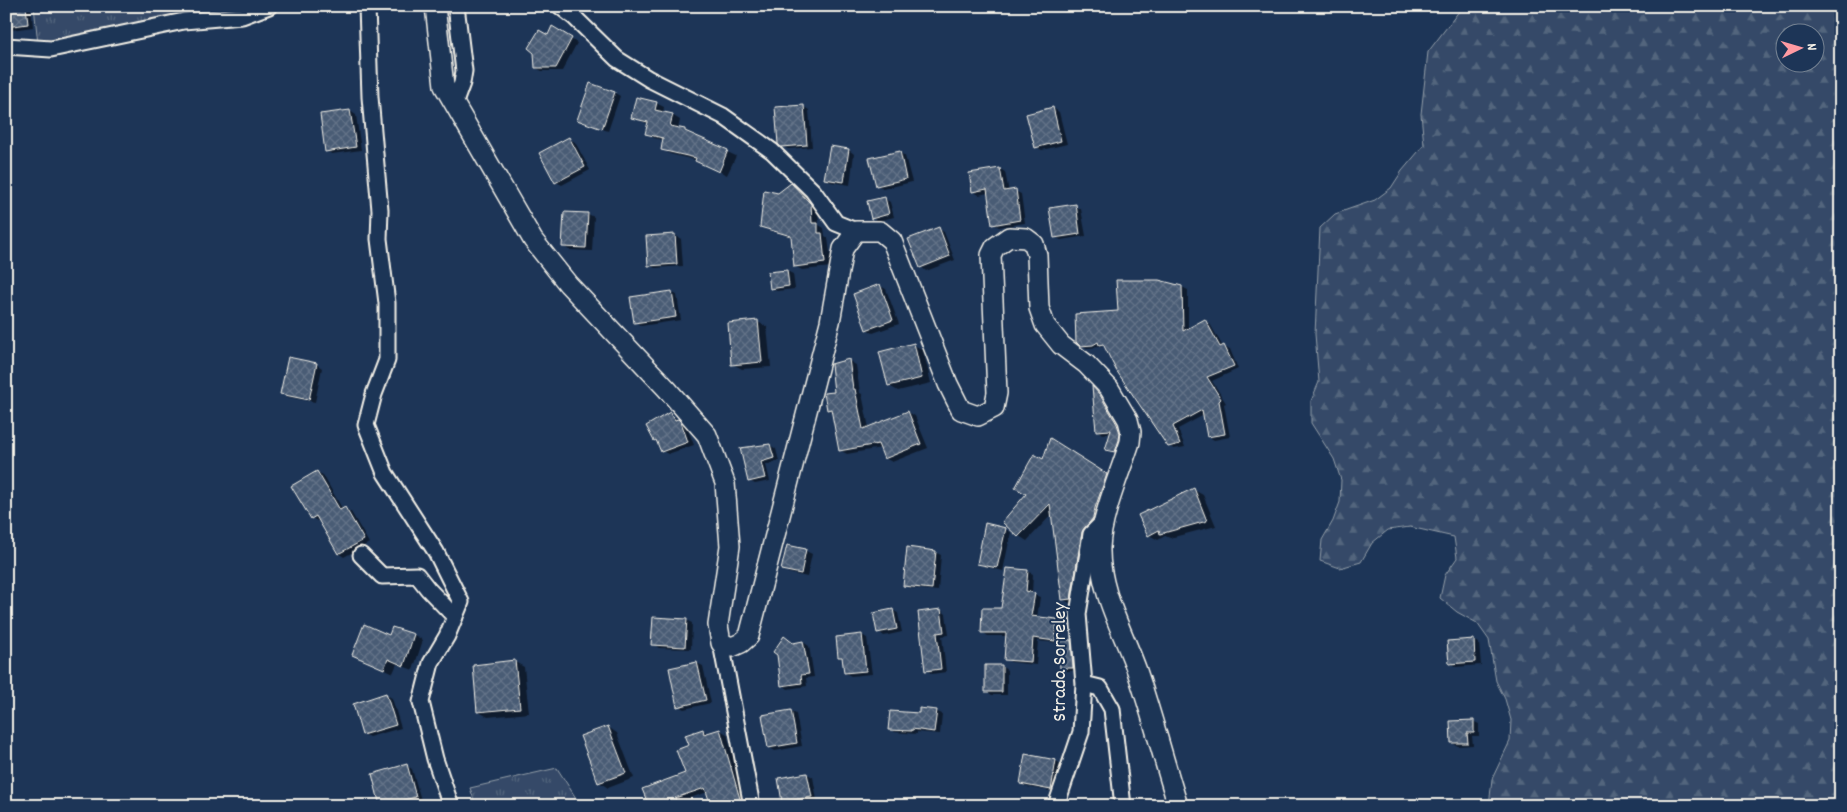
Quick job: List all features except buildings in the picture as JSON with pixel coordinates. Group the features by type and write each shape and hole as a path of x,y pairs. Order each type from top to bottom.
{"street":[{"path":"6,46 51,49 184,22 242,16 269,6"},
{"path":"367,6 370,97 380,210 379,239 387,303 387,360 374,394 366,425 386,473 436,552 461,602 447,636 431,663 421,702 435,759 451,806"},
{"path":"435,6 444,86 533,240 568,284 708,435 725,483 730,546 718,625 720,643 752,806"},
{"path":"454,105 464,71 456,6"},
{"path":"560,6 617,59 649,79 723,116 772,151 813,191 836,223 856,232 880,231 892,241 948,384 961,410 978,416 994,408 997,393 991,255 995,247 1009,237 1026,238 1034,244 1037,255 1039,308 1045,326 1061,345 1086,364 1109,388 1128,420 1131,432 1130,442 1104,521 1100,546 1100,569 1107,593 1137,671 1178,806"},
{"path":"720,643 732,647 741,643 749,636 830,322 843,249 856,232"},
{"name":"Strada Sorreley","path":"1056,806 1081,732 1084,684 1078,614 1091,534 1104,521"},
{"path":"361,555 382,576 417,575 455,617"},
{"path":"1084,684 1100,688 1112,709 1122,806"}],"green space":[{"path":"34,6 256,6 38,44"},
{"path":"1463,6 1841,6 1841,806 1489,806 1492,779 1510,741 1511,720 1505,699 1496,681 1489,640 1477,623 1457,612 1440,598 1445,575 1457,558 1454,537 1410,527 1388,530 1372,543 1361,562 1340,568 1320,561 1322,540 1333,521 1340,502 1341,480 1334,459 1311,423 1311,401 1319,382 1315,334 1320,228 1335,214 1375,200 1391,188 1402,171 1424,145 1421,114 1428,52"},
{"path":"557,768 581,806 476,806 470,788"}]}
